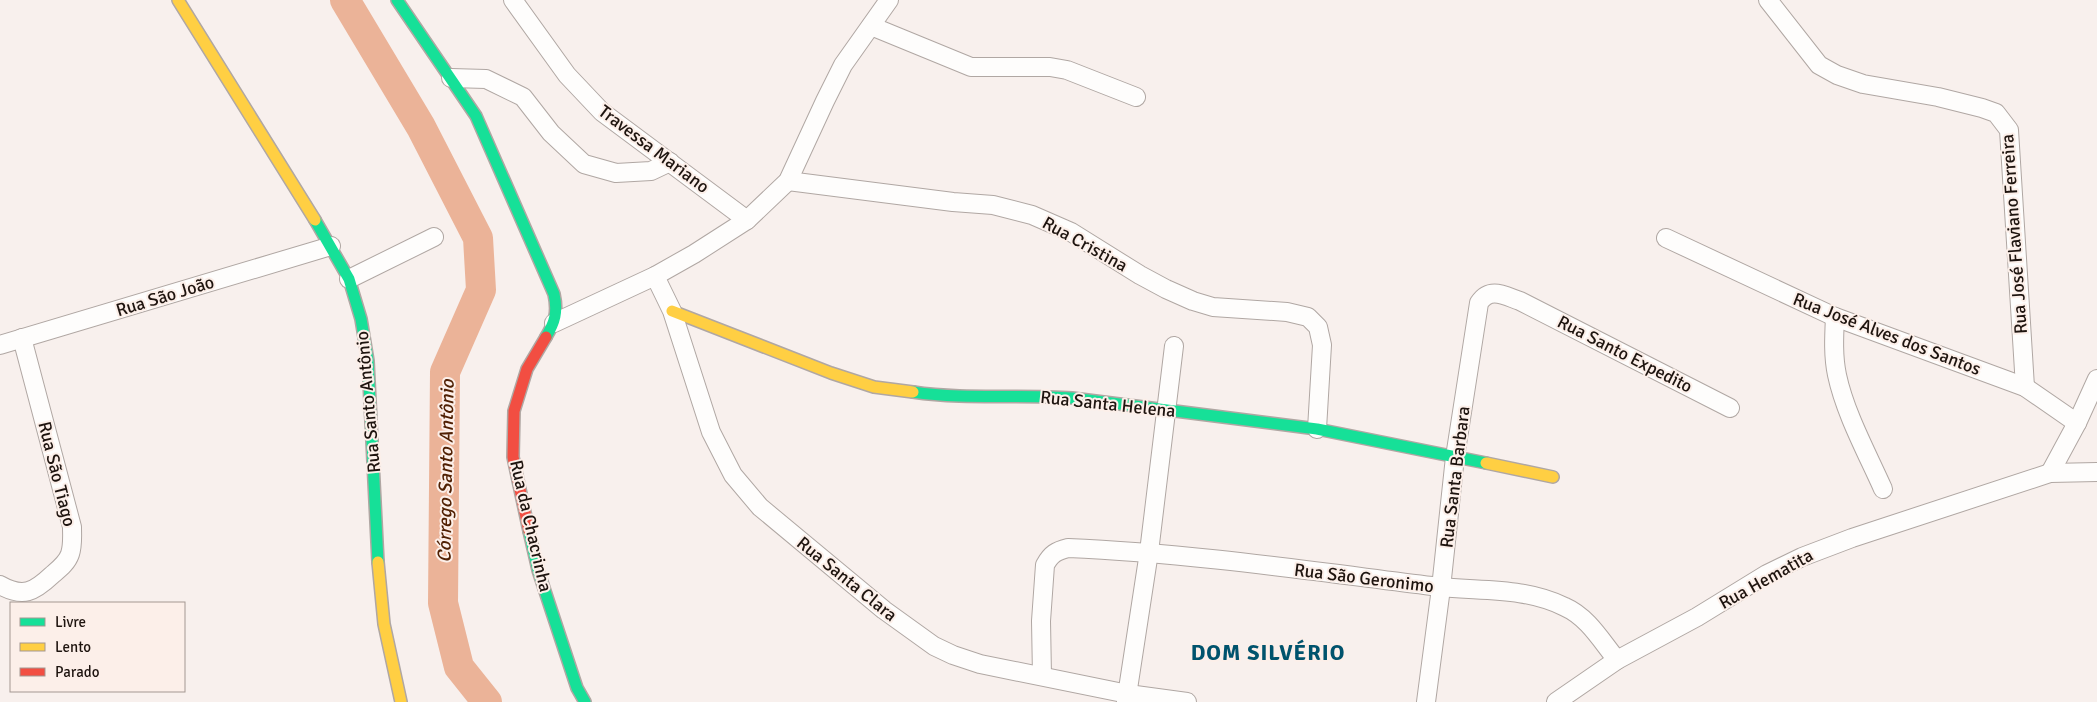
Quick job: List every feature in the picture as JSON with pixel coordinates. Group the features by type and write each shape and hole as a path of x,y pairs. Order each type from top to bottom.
{"main road":[{"name":"Rua Santo Antônio","path":"178,0 331,246 349,279 361,319 368,361 378,564 384,624 401,702"},
{"name":"Rua da Chacrinha","path":"397,0 476,116 554,294 557,308 554,323 527,369 514,411 513,457 538,570 578,688 585,702"},
{"name":"Rua Santa Helena","path":"672,311 831,373 874,387 938,396 1045,396 1317,429 1553,477"}],"street":[{"name":"Travessa Mariano","path":"513,0 568,75 602,112 747,220"},
{"name":"Rua José Flaviano Ferreira","path":"1768,0 1819,65 1837,75 1863,84 1938,97 1982,108 1996,113 2005,122 2009,130 2025,387"},
{"path":"554,323 655,276 747,220 788,181 838,74 884,2"},
{"path":"870,26 971,67 1050,67 1067,70 1136,97"},
{"path":"451,78 486,80 523,97 551,133 584,164 616,173 651,171 670,162"},
{"name":"Rua Cristina","path":"788,181 954,202 993,204 1032,215 1071,232 1166,289 1193,301 1213,307 1287,312 1308,317 1318,327 1322,345 1317,429"},
{"path":"349,279 434,237"},
{"name":"Rua José Alves dos Santos","path":"1666,238 1835,317 2025,387 2077,423"},
{"name":"Rua São João","path":"0,345 331,246"},
{"name":"Rua Santa Clara","path":"655,276 672,311 711,432 732,475 760,507 884,610 934,646 980,664 1042,676 1127,698 1187,702"},
{"name":"Rua Santa Barbara","path":"1426,700 1441,588 1455,456 1479,303 1484,295 1491,293 1520,301"},
{"name":"Rua Santo Expedito","path":"1520,301 1730,408"},
{"path":"1835,317 1833,349 1837,375 1844,400 1883,489"},
{"name":"Rua São Tiago","path":"0,585 16,593 33,590 62,567 69,556 72,544 72,526 22,338"},
{"path":"1127,698 1149,552 1174,346"},
{"path":"2050,474 2097,380"},
{"name":"Rua Hematita","path":"1556,702 1618,660 1698,617 1768,574 1802,557 1852,538 2050,474 2097,472"},
{"name":"Rua São Geronimo","path":"1042,676 1041,621 1045,565 1049,556 1056,550 1068,548 1149,552 1441,588 1505,590 1540,597 1567,607 1587,623 1618,660"}],"waterway":[{"name":"Córrego Santo Antônio","path":"345,0 421,127 478,238 481,290 445,372 443,603 459,667 487,702"}],"traffic: fast":[{"path":"397,0 476,116 554,294 555,317 546,337"},
{"path":"315,220 349,279 361,319 368,361 378,562"},
{"path":"913,392 953,396 1072,398 1317,429 1486,463"},
{"path":"529,531 538,570 577,688 585,702"}],"traffic: slow":[{"path":"178,0 315,220"},
{"path":"672,311 831,373 874,387 913,392"},
{"path":"1486,463 1553,477"},
{"path":"378,562 384,624 401,702"}],"traffic: jam":[{"path":"529,531 513,457 514,411 527,369 546,337"}],"district":[{"name":"DOM SILVÉRIO","path":"1268,652"}]}
